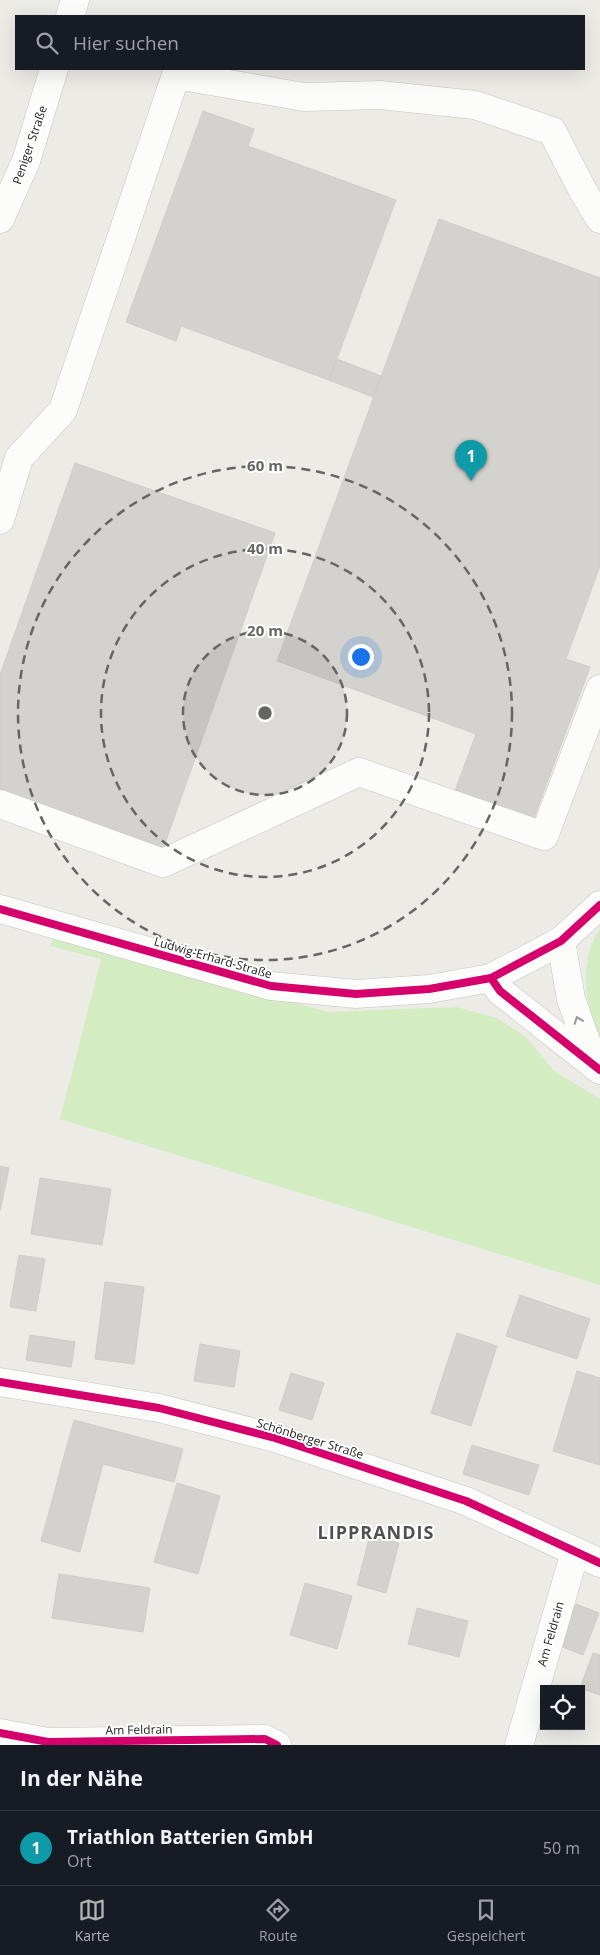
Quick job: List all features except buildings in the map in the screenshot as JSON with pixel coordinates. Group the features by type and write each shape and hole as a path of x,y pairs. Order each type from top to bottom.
{"street":[{"path":"70,15 75,0"},
{"name":"Peniger Straße","path":"0,219 26,161 54,70"},
{"path":"0,520 19,458 63,410 176,75 304,97 380,95 475,105 552,131 582,191 600,219"},
{"path":"0,804 163,863 360,772 544,836 600,689"},
{"name":"Ludwig-Erhard-Straße","path":"0,909 272,986 356,994 429,989 491,978 561,941 600,905"},
{"path":"561,941 571,999 598,1068"},
{"path":"491,978 500,991 598,1068"},
{"name":"Schönberger Straße","path":"0,1382 159,1408 276,1438 466,1501 600,1562"},
{"name":"Am Feldrain","path":"519,1745 575,1552"},
{"name":"Am Feldrain","path":"0,1733 48,1742 265,1739 277,1745"}],"green space":[{"path":"600,928 600,1036 590,1010 586,981 589,953"},
{"path":"53,937 328,1012 456,1007 497,1018 526,1037 553,1070 600,1099 600,1285 60,1119 101,959 50,946"}],"cycle path":[{"path":"0,909 271,986 356,994 429,989 491,978 561,941 600,905"},
{"path":"491,978 500,991 600,1070"},
{"path":"0,1382 159,1408 275,1438 466,1501 600,1563"},
{"path":"0,1733 48,1742 265,1739 277,1745"}],"place":[{"name":"Triathlon Batterien GmbH","path":"471,481"}],"district":[{"name":"LIPPRANDIS","path":"376,1533"}]}
